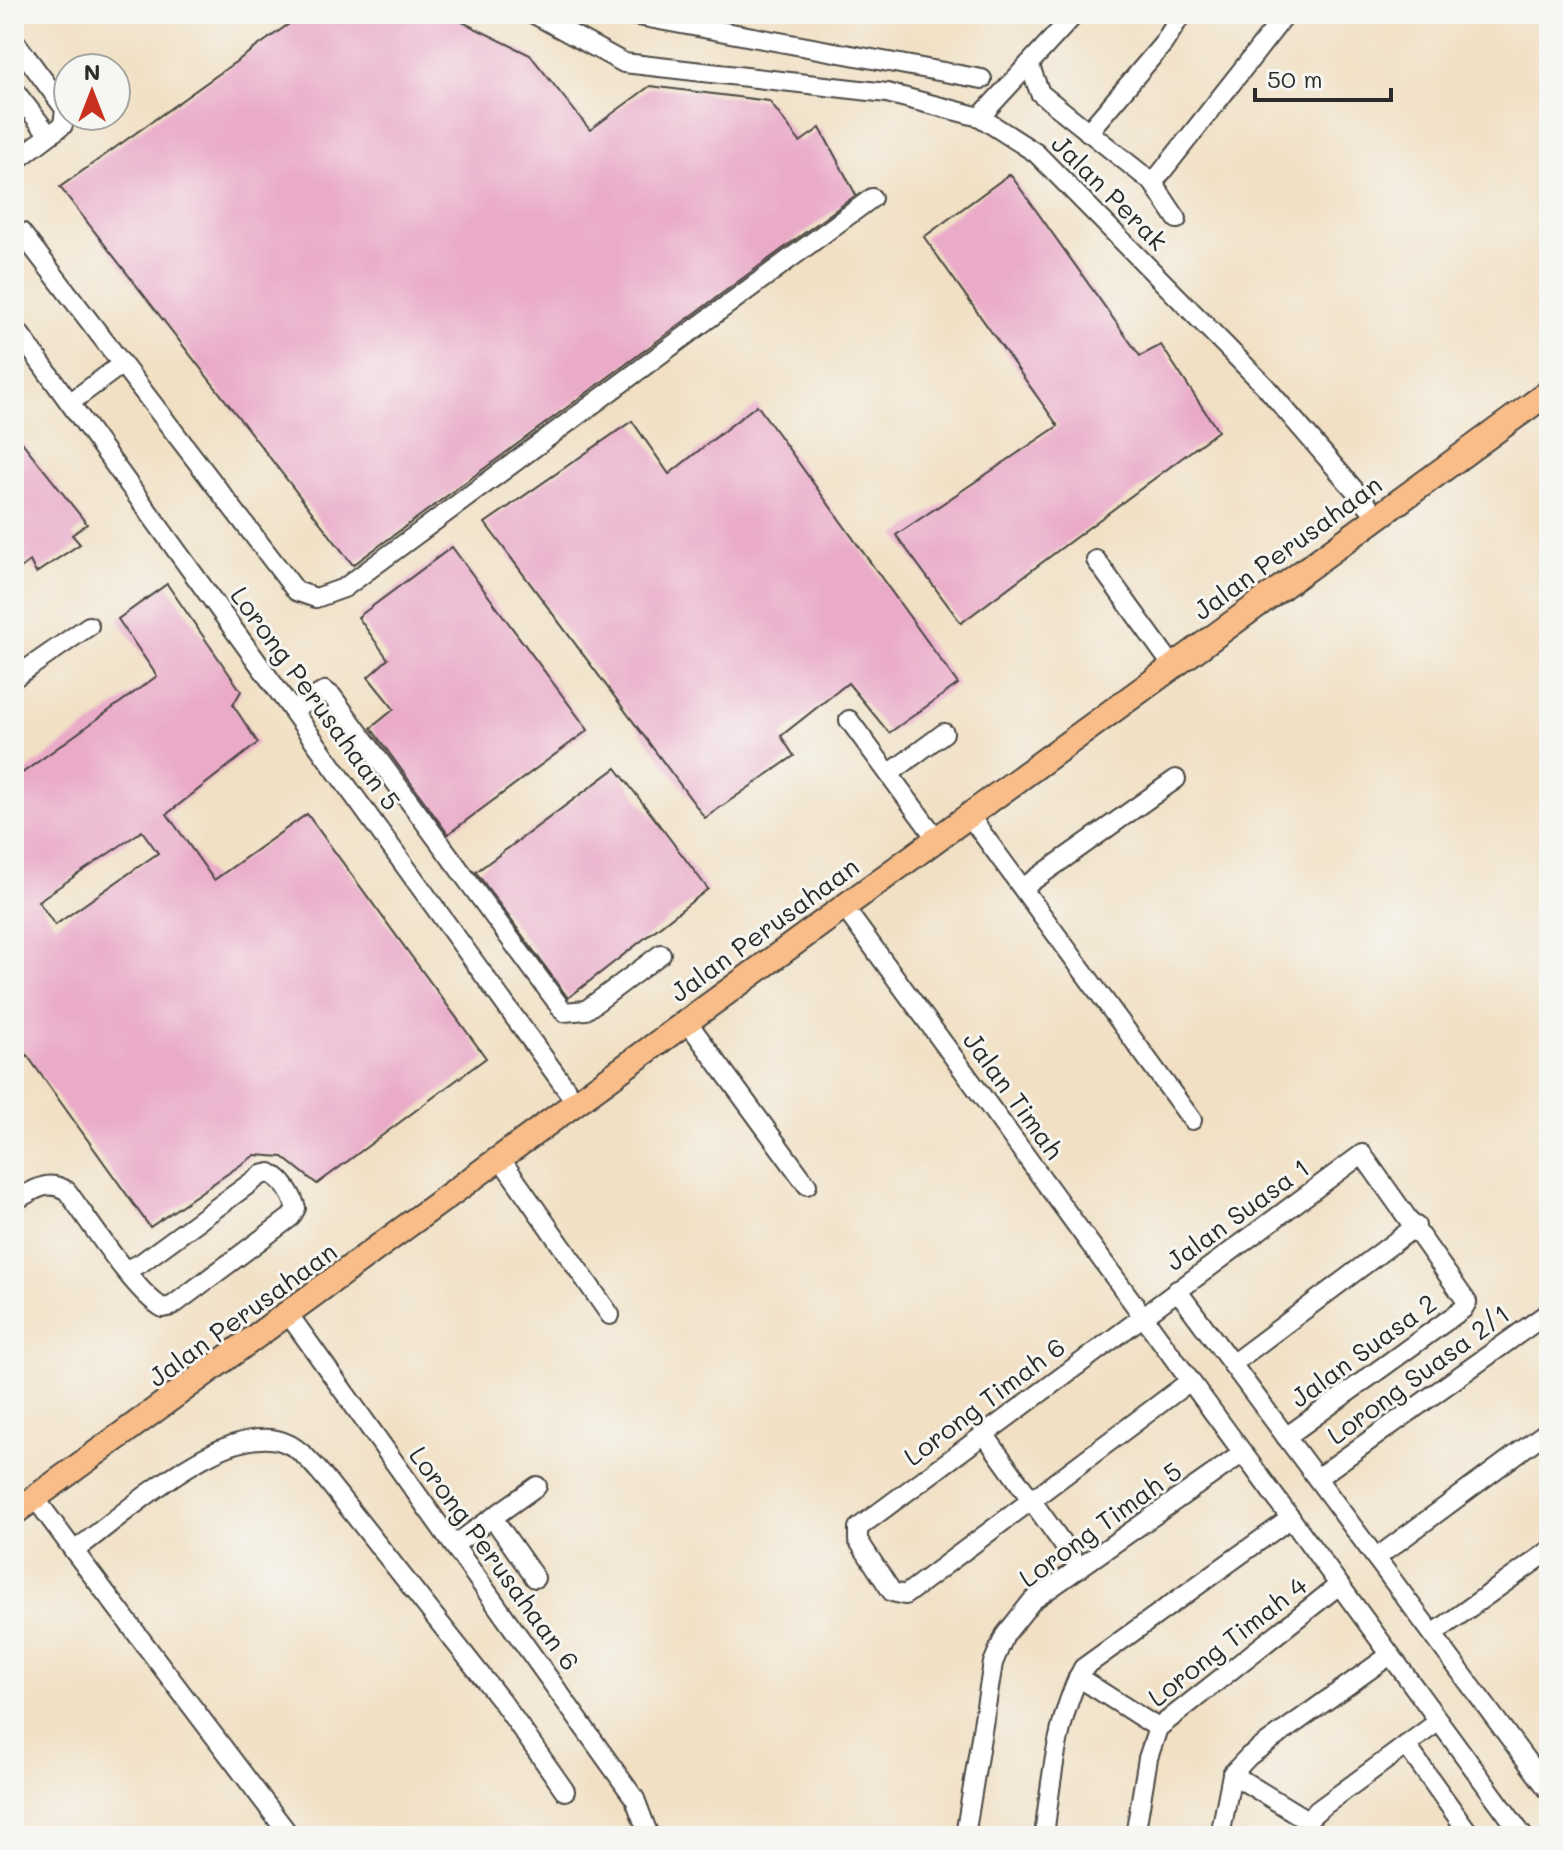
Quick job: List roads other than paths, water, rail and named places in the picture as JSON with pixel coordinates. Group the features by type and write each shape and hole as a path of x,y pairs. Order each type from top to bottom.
{"main road":[{"name":"Jalan Perusahaan","path":"14,1513 1549,392"}],"street":[{"name":"Jalan Perak","path":"534,14 624,63 887,93 980,117 1036,153 1265,386 1377,516"},
{"path":"627,14 982,79"},
{"path":"1088,132 1163,44 1182,14"},
{"path":"1153,183 1286,14"},
{"path":"980,117 1069,15"},
{"path":"14,40 65,109 67,117 63,125 15,160"},
{"path":"1029,64 1040,93 1153,183 1177,219"},
{"path":"14,90 49,135"},
{"path":"21,232 296,591 316,598 344,588 872,198"},
{"name":"Lorong Perusahaan 5","path":"14,326 575,1101"},
{"path":"71,402 122,364"},
{"path":"1096,560 1172,665"},
{"path":"14,678 89,626"},
{"path":"293,710 316,693 325,691 332,696 564,1012 586,1010 661,954"},
{"path":"849,720 936,838"},
{"path":"889,774 944,733"},
{"path":"1024,887 1176,779"},
{"path":"968,814 1192,1120"},
{"name":"Jalan Timah","path":"843,906 1523,1836"},
{"path":"686,1020 807,1185"},
{"name":"Jalan Suasa 1","path":"1142,1316 1362,1154 1416,1226"},
{"path":"500,1158 610,1315"},
{"path":"14,1201 44,1185 57,1184 67,1191 127,1269 154,1303 163,1308 172,1306 291,1217 296,1208 294,1198 279,1178 270,1173 261,1175 141,1263 127,1269"},
{"path":"1232,1364 1416,1226"},
{"name":"Jalan Suasa 2","path":"1286,1437 1463,1309 1467,1302 1416,1226"},
{"path":"1177,1290 1549,1791"},
{"name":"Lorong Suasa 2/1","path":"1317,1478 1549,1312"},
{"name":"Lorong Perusahaan 6","path":"289,1315 635,1799 649,1836"},
{"name":"Lorong Timah 6","path":"1031,1501 905,1595 898,1596 858,1540 858,1528 1142,1316"},
{"path":"1031,1501 1190,1381"},
{"path":"1376,1558 1549,1430"},
{"path":"984,1434 1080,1568"},
{"path":"74,1551 222,1447 252,1438 280,1440 304,1455 325,1478 503,1703 565,1791"},
{"name":"Lorong Timah 5","path":"965,1836 993,1663 1005,1635 1032,1601 1243,1453"},
{"path":"454,1545 537,1486"},
{"path":"35,1498 290,1836"},
{"path":"493,1518 535,1578"},
{"path":"1044,1836 1052,1777 1083,1668 1291,1518"},
{"path":"1433,1634 1549,1551"},
{"name":"Lorong Timah 4","path":"1135,1836 1148,1758 1158,1728 1339,1585"},
{"path":"1220,1836 1232,1774 1249,1756 1390,1655"},
{"path":"1078,1677 1158,1728"},
{"path":"1232,1774 1304,1828 1439,1721"},
{"path":"1406,1745 1471,1836"}]}
